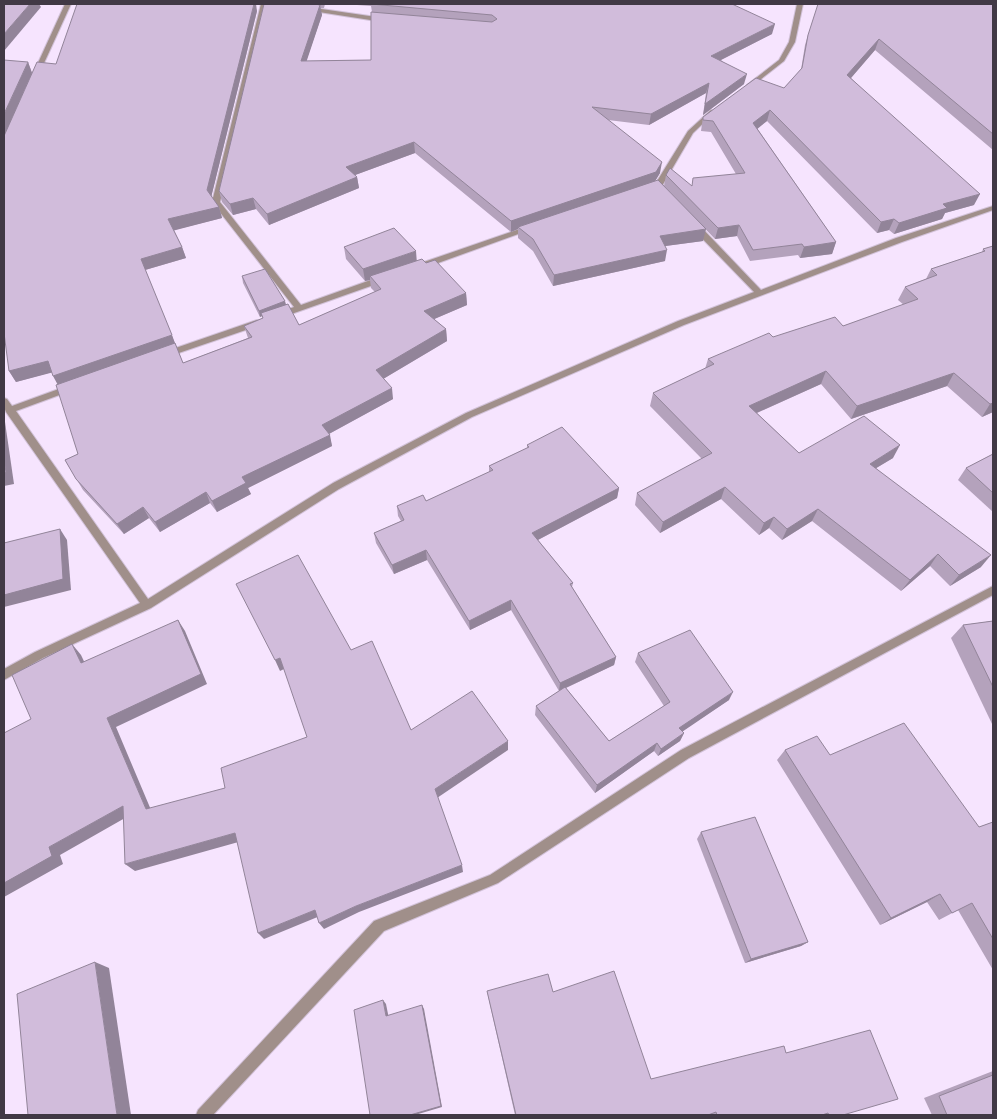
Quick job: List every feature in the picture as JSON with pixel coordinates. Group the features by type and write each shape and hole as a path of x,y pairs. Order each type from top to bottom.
{"street":[{"path":"31,84 68,4"},
{"path":"264,4 216,202 299,308"},
{"path":"742,90 781,60 792,42 800,4"},
{"path":"304,9 354,17 393,20"},
{"path":"648,189 658,186 690,132 721,105"},
{"path":"658,186 671,200"},
{"path":"4,675 39,655 147,605 336,486 469,415 681,323 899,240 993,208"},
{"path":"692,222 760,294"},
{"path":"419,266 539,225"},
{"path":"271,318 391,276"},
{"path":"159,357 262,321"},
{"path":"9,410 74,387"},
{"path":"4,401 147,605"},
{"path":"203,1115 379,926 494,879 685,754 993,590"}],"building":[{"path":"4,4 30,4 4,34"},
{"path":"77,4 254,4 207,190 219,207 168,219 182,247 141,259 172,335 53,376 48,361 9,371 4,333 4,136 37,62 56,64"},
{"path":"264,4 320,5 301,61 371,60 371,12 492,22 497,19 492,15 371,4 732,4 775,24 711,56 747,74 705,104 709,83 651,114 592,107 662,162 656,172 511,221 414,142 346,167 357,177 267,214 253,198 230,204 219,191"},
{"path":"818,4 993,4 993,134 879,39 847,75 980,194 943,204 947,208 899,223 894,219 881,222 770,110 753,123 836,242 804,247 802,244 753,250 739,225 718,228 666,175 670,168 692,186 693,178 745,173 713,121 703,120 703,117 756,78 784,88 802,68 808,35"},
{"path":"4,60 28,62 4,114"},
{"path":"658,180 706,229 660,236 667,250 554,275 533,239 518,227"},
{"path":"394,228 416,251 363,269 344,247"},
{"path":"993,246 993,403 990,404 954,373 857,406 826,371 749,406 799,453 864,416 900,445 870,464 991,555 959,575 938,554 910,580 818,509 787,529 774,517 764,523 725,487 663,522 637,493 712,453 653,393 714,364 708,359 769,333 773,337 835,317 843,326 918,299 905,287 937,275 931,269 985,251 983,249"},
{"path":"422,259 426,263 435,260 466,293 424,311 446,329 376,370 392,388 322,425 330,435 242,477 246,483 212,501 206,492 155,522 143,507 117,524 76,479 65,460 78,454 56,385 175,343 183,363 252,337 244,326 263,318 261,313 288,304 299,325 381,289 370,276"},
{"path":"265,269 285,301 259,311 242,276"},
{"path":"562,427 619,488 532,533 573,583 570,584 616,657 560,683 511,600 469,621 426,550 392,565 374,533 404,520 397,506 423,495 426,501 493,470 489,466 529,447 527,445"},
{"path":"993,454 993,493 966,468"},
{"path":"60,529 63,579 4,595 4,543"},
{"path":"298,555 351,650 372,641 411,730 472,691 508,741 435,789 462,865 356,906 319,923 315,910 258,933 235,833 125,864 123,806 49,847 52,856 4,883 4,733 31,719 12,675 72,644 81,663 178,620 201,674 107,718 146,809 225,788 221,768 307,737 280,658 275,660 236,584"},
{"path":"993,621 993,687 963,625"},
{"path":"690,630 733,692 679,728 684,733 661,749 657,743 597,785 536,706 565,687 609,741 670,702 638,653"},
{"path":"904,723 979,827 993,822 993,939 972,903 952,913 940,894 891,918 785,750 817,736 830,755"},
{"path":"755,817 808,942 751,959 701,832"},
{"path":"95,962 117,1115 28,1115 17,994"},
{"path":"614,971 651,1079 784,1046 786,1053 870,1030 898,1099 843,1115 829,1115 828,1113 822,1115 717,1115 716,1112 708,1115 516,1115 487,991 548,974 553,992"},
{"path":"383,1000 386,1016 422,1005 441,1106 410,1115 370,1115 354,1010"},
{"path":"993,1075 993,1115 947,1115 939,1096"}]}
